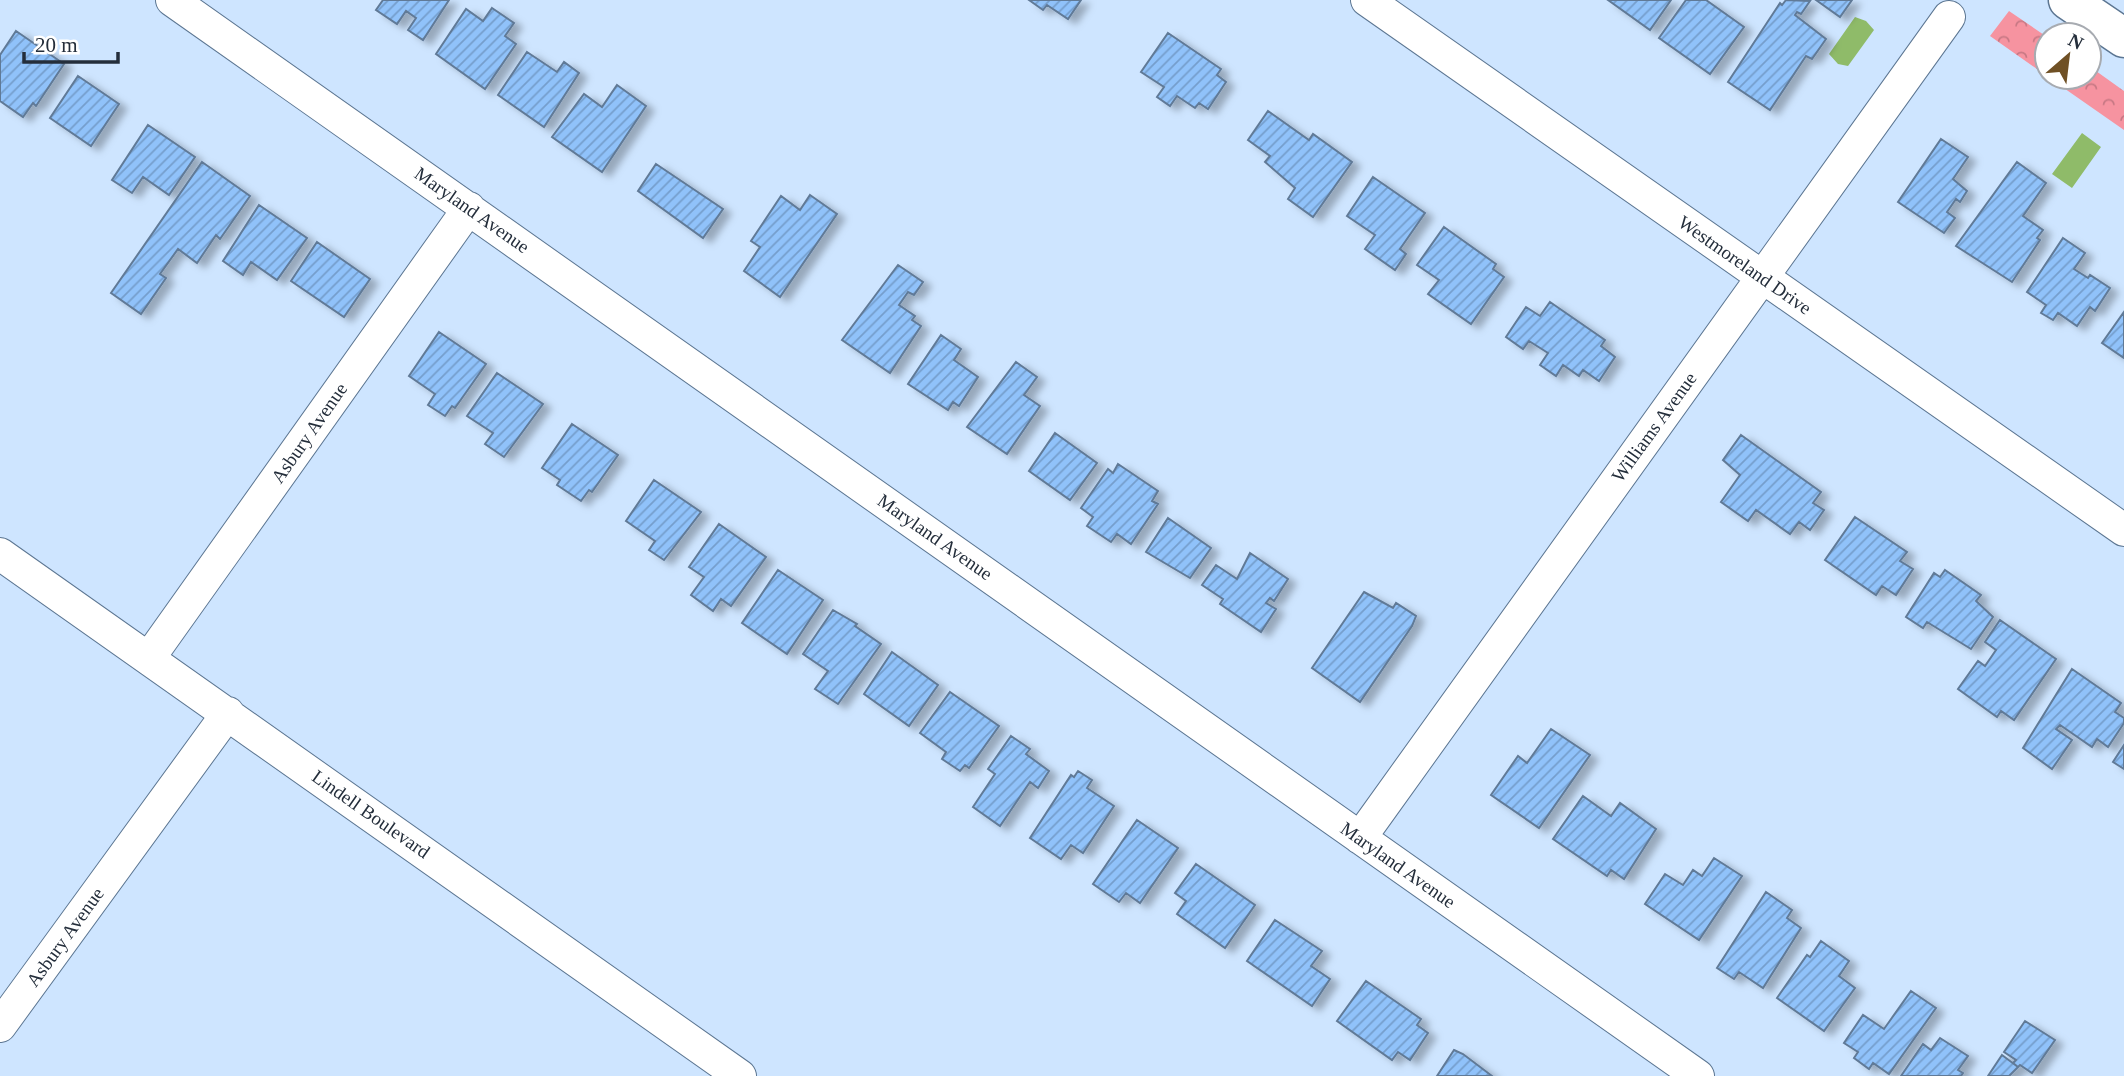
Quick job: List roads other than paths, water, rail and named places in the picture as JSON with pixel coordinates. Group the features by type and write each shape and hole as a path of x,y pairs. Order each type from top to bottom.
{"main road":[{"path":"2068,0 2124,38"}],"street":[{"name":"Maryland Avenue","path":"172,0 1698,1076"},
{"name":"Westmoreland Drive","path":"1367,0 2124,530"},
{"name":"Williams Avenue","path":"1360,838 1949,17"},
{"name":"Asbury Avenue","path":"149,658 470,208"},
{"name":"Lindell Boulevard","path":"0,554 740,1076"},
{"name":"Asbury Avenue","path":"0,1026 228,713"}]}
